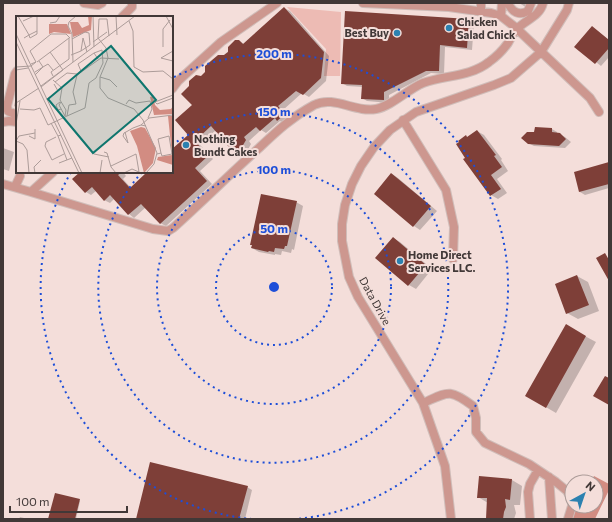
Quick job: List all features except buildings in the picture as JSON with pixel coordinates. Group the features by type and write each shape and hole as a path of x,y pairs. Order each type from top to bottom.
{"street":[{"path":"84,3 98,5 102,3"},
{"path":"123,16 132,7 132,3"},
{"path":"173,88 178,81 221,42 277,3"},
{"path":"364,3 481,7 501,16 590,98 599,112"},
{"path":"501,16 502,3"},
{"path":"508,3 512,10 522,14 528,11 531,3"},
{"path":"3,184 153,229 168,231 174,228 219,184 293,117 316,104 326,102 364,109 376,109 423,83 472,72 489,63 500,52 516,29 536,15 543,3"},
{"name":"Data Drive","path":"451,519 445,466 423,403 358,297 349,277 342,241 342,224 345,205 352,184 361,166 374,147 390,130 416,112 511,78 541,52 567,10 569,3"},
{"path":"16,74 7,106 8,111 16,115"},
{"path":"403,120 446,190 454,227 453,259"},
{"path":"3,122 16,122"},
{"path":"15,187 22,173"},
{"path":"31,192 52,173"},
{"path":"423,403 447,393 460,395 473,406 476,418 476,432 485,443 538,470 564,489"},
{"path":"530,519 528,492 530,484 538,470"},
{"path":"549,477 552,519"}],"shaded area":[{"path":"287,7 341,12 340,76 324,76 326,49"},
{"path":"604,481 609,484 609,490 604,500"},
{"path":"574,514 597,514 595,519 571,519"}],"place":[{"name":"Chicken Salad Chick","path":"449,28"},
{"name":"Best Buy","path":"397,33"},
{"name":"Nothing Bundt Cakes","path":"186,145"},
{"name":"Home Direct Services LLC.","path":"400,261"}]}
